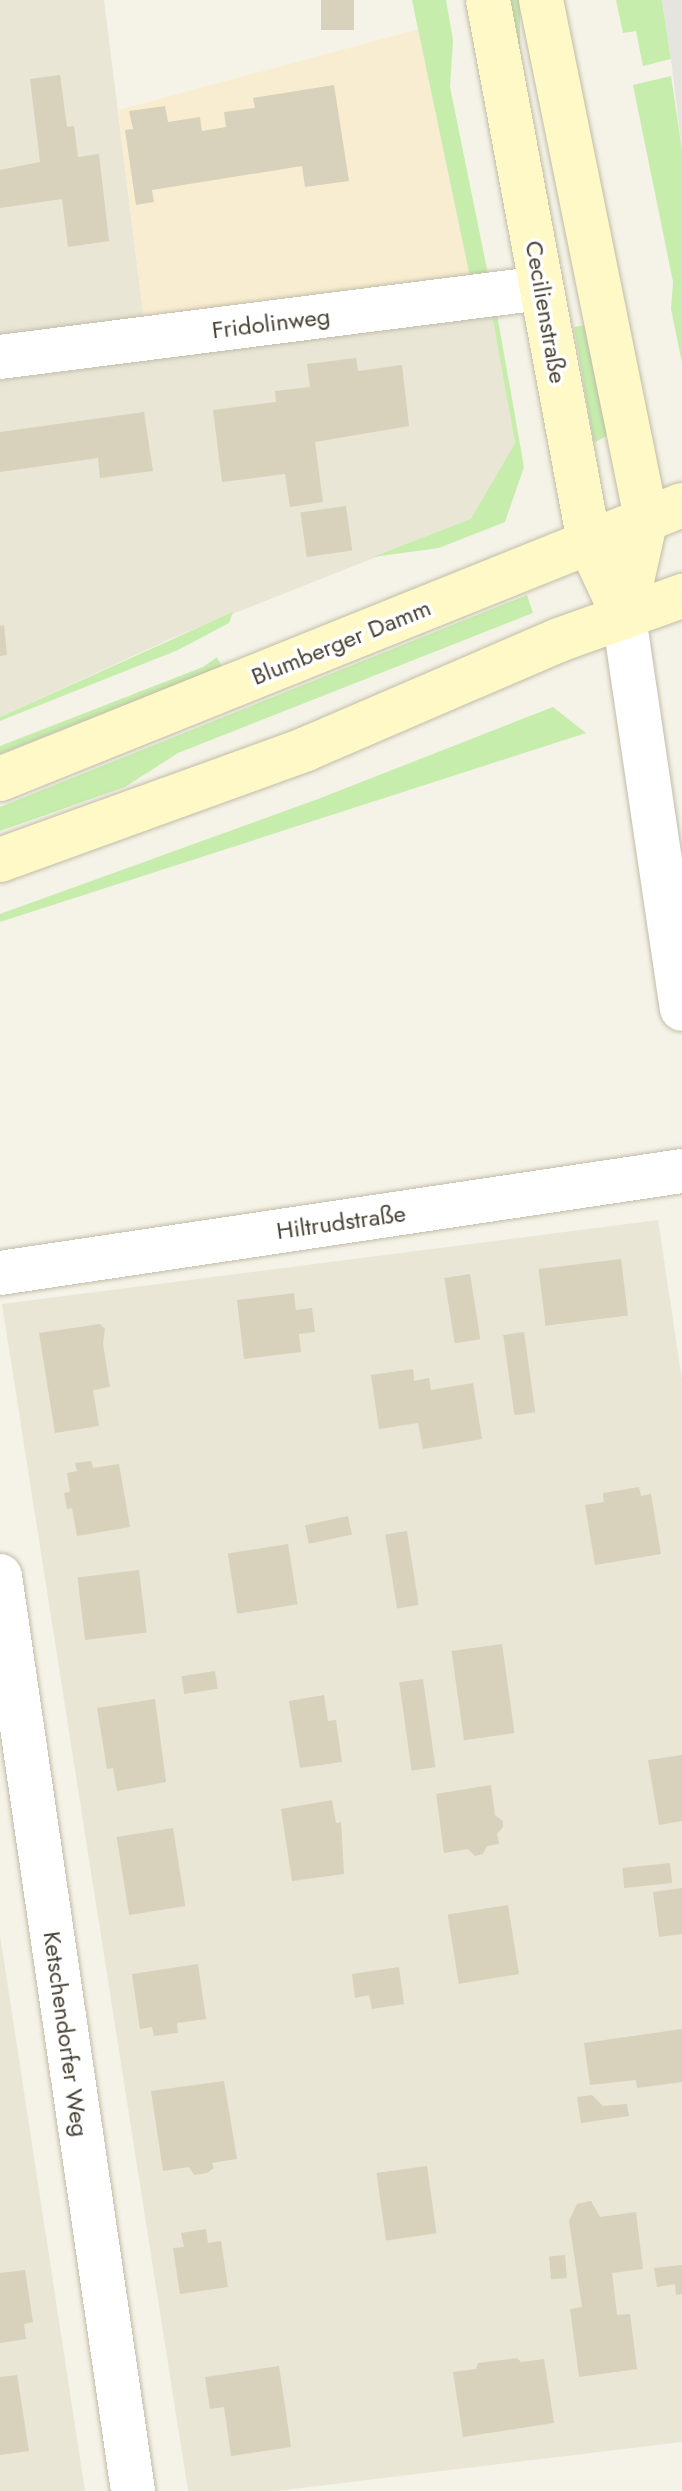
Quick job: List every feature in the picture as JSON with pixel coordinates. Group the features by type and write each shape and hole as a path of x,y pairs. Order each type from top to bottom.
{"main road":[{"name":"Cecilienstraße","path":"488,0 589,542 624,617"},
{"name":"Cecilienstraße","path":"541,0 664,512 624,617"},
{"name":"Blumberger Damm","path":"0,779 664,512"},
{"path":"0,860 306,749 559,640 682,596"}],"street":[{"name":"Fridolinweg","path":"0,357 542,288"},
{"name":"Cecilienstraße","path":"624,617 682,1009"},
{"name":"Hiltrudstraße","path":"0,1273 682,1171"},
{"name":"Ketschendorfer Weg","path":"0,1576 133,2491"}],"shaded area":[{"path":"0,0 104,0 144,320 0,339"},
{"path":"662,0 682,0 682,150 671,59"},
{"path":"419,29 470,277 144,320 118,110"},
{"path":"492,315 515,443 472,519 172,638 0,717 0,380"},
{"path":"658,1220 682,1380 682,2442 276,2491 188,2491 2,1304"},
{"path":"0,1935 85,2491 0,2491"}],"green space":[{"path":"412,0 446,0 453,40 450,87 489,279 470,277"},
{"path":"505,0 520,0 520,139 505,139"},
{"path":"616,0 662,0 671,59 643,66 636,31 623,33"},
{"path":"671,76 682,150 682,363 671,309 673,282 633,85"},
{"path":"497,314 524,467 505,522 439,548 373,557 471,519 515,443 492,315"},
{"path":"586,325 611,433 594,443 574,327"},
{"path":"527,595 533,613 178,753 125,787 0,831 0,807"},
{"path":"233,612 229,623 178,650 0,721 0,717"},
{"path":"217,657 222,667 0,754 0,746 203,667"},
{"path":"553,707 586,733 0,922 0,914 318,799"}],"building":[{"path":"321,0 354,0 354,30 321,30"},
{"path":"60,75 67,127 74,126 78,157 99,154 109,241 68,247 62,199 0,208 0,170 40,162 30,79"},
{"path":"334,85 349,181 305,187 302,166 152,190 154,202 136,205 125,130 133,129 129,111 165,106 168,122 200,117 202,131 226,127 224,112 255,108 253,98"},
{"path":"356,358 358,371 402,365 409,426 315,442 323,502 290,507 285,474 222,482 213,410 276,402 275,391 310,387 307,364"},
{"path":"144,412 153,471 100,478 98,458 0,472 0,432"},
{"path":"346,506 352,551 307,557 300,512"},
{"path":"4,625 7,655 0,656 0,626"},
{"path":"621,1259 628,1316 546,1326 539,1269"},
{"path":"470,1274 480,1339 455,1343 444,1278"},
{"path":"294,1293 296,1310 312,1308 315,1332 299,1334 301,1352 244,1359 237,1300"},
{"path":"100,1324 105,1329 103,1344 110,1387 93,1390 99,1426 55,1433 39,1333"},
{"path":"524,1332 535,1412 514,1415 503,1335"},
{"path":"413,1369 414,1381 429,1378 431,1390 473,1383 482,1439 423,1449 418,1423 379,1429 371,1375"},
{"path":"91,1461 93,1468 119,1464 130,1527 77,1536 72,1508 67,1509 64,1493 70,1492 67,1473 77,1471 75,1463"},
{"path":"639,1487 641,1496 651,1494 661,1554 595,1565 585,1505 604,1502 603,1493"},
{"path":"348,1516 352,1535 309,1544 305,1525"},
{"path":"407,1531 419,1605 397,1609 385,1534"},
{"path":"288,1544 298,1604 237,1614 228,1554"},
{"path":"139,1570 147,1633 85,1640 77,1578"},
{"path":"502,1644 515,1733 464,1740 451,1651"},
{"path":"215,1671 218,1689 184,1694 181,1676"},
{"path":"423,1679 435,1767 412,1770 399,1682"},
{"path":"324,1695 328,1721 336,1720 342,1762 300,1768 289,1701"},
{"path":"155,1699 166,1782 117,1791 113,1768 107,1769 97,1708"},
{"path":"682,1755 682,1821 659,1825 648,1760"},
{"path":"491,1785 495,1815 503,1821 503,1827 497,1834 499,1844 487,1846 483,1854 475,1856 468,1849 444,1853 436,1794"},
{"path":"332,1800 336,1823 341,1822 344,1874 292,1881 281,1809"},
{"path":"173,1828 185,1906 129,1915 117,1837"},
{"path":"670,1863 672,1883 624,1888 622,1868"},
{"path":"682,1888 682,1934 659,1937 653,1892"},
{"path":"508,1905 519,1974 459,1984 448,1915"},
{"path":"198,1964 206,2019 177,2023 178,2033 154,2036 152,2027 140,2029 132,1974"},
{"path":"399,1967 404,2004 372,2009 369,1995 355,1998 352,1974"},
{"path":"682,2029 682,2082 637,2088 636,2080 590,2085 584,2043"},
{"path":"224,2081 237,2159 212,2163 214,2168 207,2173 194,2175 189,2167 163,2171 151,2091"},
{"path":"592,2095 603,2106 627,2104 629,2116 581,2123 577,2097"},
{"path":"427,2166 436,2233 386,2240 376,2173"},
{"path":"591,2201 600,2217 636,2212 643,2269 612,2273 617,2315 630,2314 637,2369 579,2377 570,2309 582,2307 569,2221 577,2204"},
{"path":"206,2229 208,2243 221,2241 228,2287 180,2294 173,2248 184,2247 181,2233"},
{"path":"565,2255 567,2278 551,2279 549,2256"},
{"path":"682,2265 682,2294 676,2295 675,2284 657,2287 654,2268"},
{"path":"25,2270 33,2322 24,2324 26,2339 0,2343 0,2273"},
{"path":"517,2358 521,2362 544,2359 554,2423 463,2437 453,2372 476,2369 478,2363"},
{"path":"279,2366 291,2447 231,2456 224,2407 210,2409 205,2377"},
{"path":"17,2375 29,2451 0,2455 0,2377"}]}
